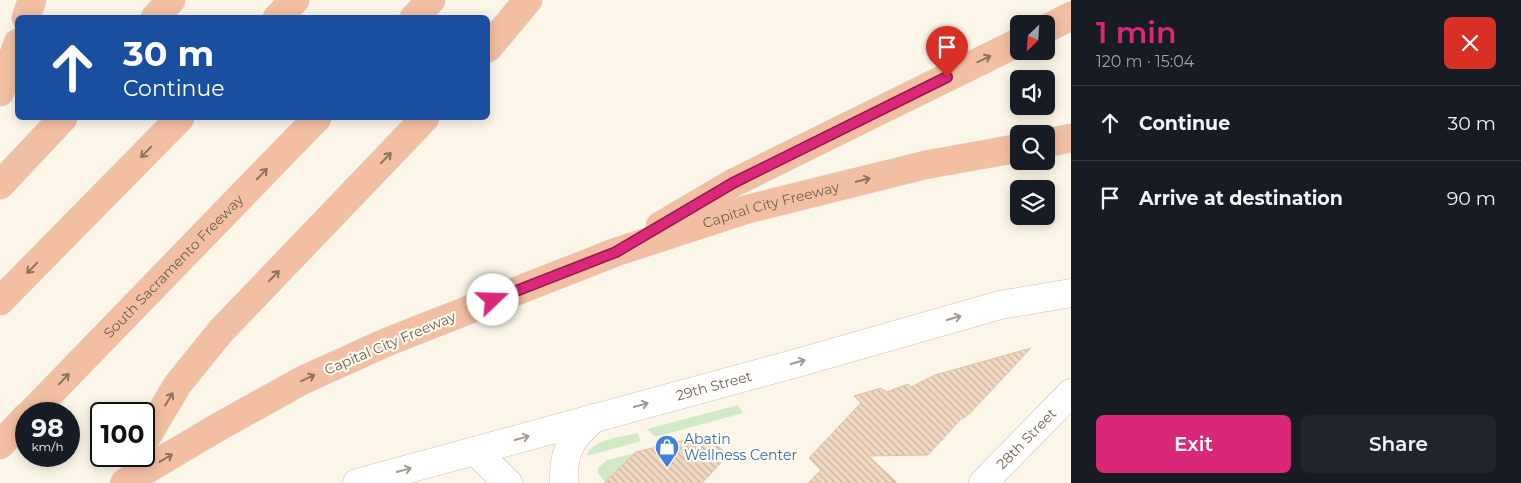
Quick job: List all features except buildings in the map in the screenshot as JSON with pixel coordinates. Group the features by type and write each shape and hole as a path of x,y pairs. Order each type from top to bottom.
{"highway":[{"path":"21,15 24,0"},
{"path":"27,15 32,0"},
{"path":"158,15 171,0"},
{"path":"281,15 295,0"},
{"path":"417,15 431,0"},
{"path":"490,46 528,0"},
{"path":"1055,24 1071,16"},
{"path":"616,252 733,183 1010,46"},
{"path":"0,92 15,47"},
{"path":"0,185 61,120"},
{"path":"0,301 178,120"},
{"name":"South Sacramento Freeway","path":"42,402 315,120"},
{"path":"155,423 178,384 220,332 423,120"},
{"path":"1055,141 1071,138"},
{"name":"Capital City Freeway","path":"125,483 220,426 303,380 387,342 616,252 748,209 925,165 1010,150"},
{"path":"0,445 15,429"},
{"path":"125,483 132,467"}],"main road":[{"name":"29th Street","path":"357,483 1000,305 1071,293"},
{"name":"28th Street","path":"983,483 1071,393"},
{"path":"564,483 564,466 568,448 576,434 594,418"},
{"path":"475,451 508,483"}],"green space":[{"path":"738,405 743,413 655,437 647,429"},
{"path":"637,433 641,441 587,456 594,446 601,442"},
{"path":"636,453 605,482 598,473 598,468 607,460"}],"place":[{"name":"Abatin Wellness Center","path":"667,468"}],"route":[{"path":"493,300 616,252 733,183 947,77"}]}
